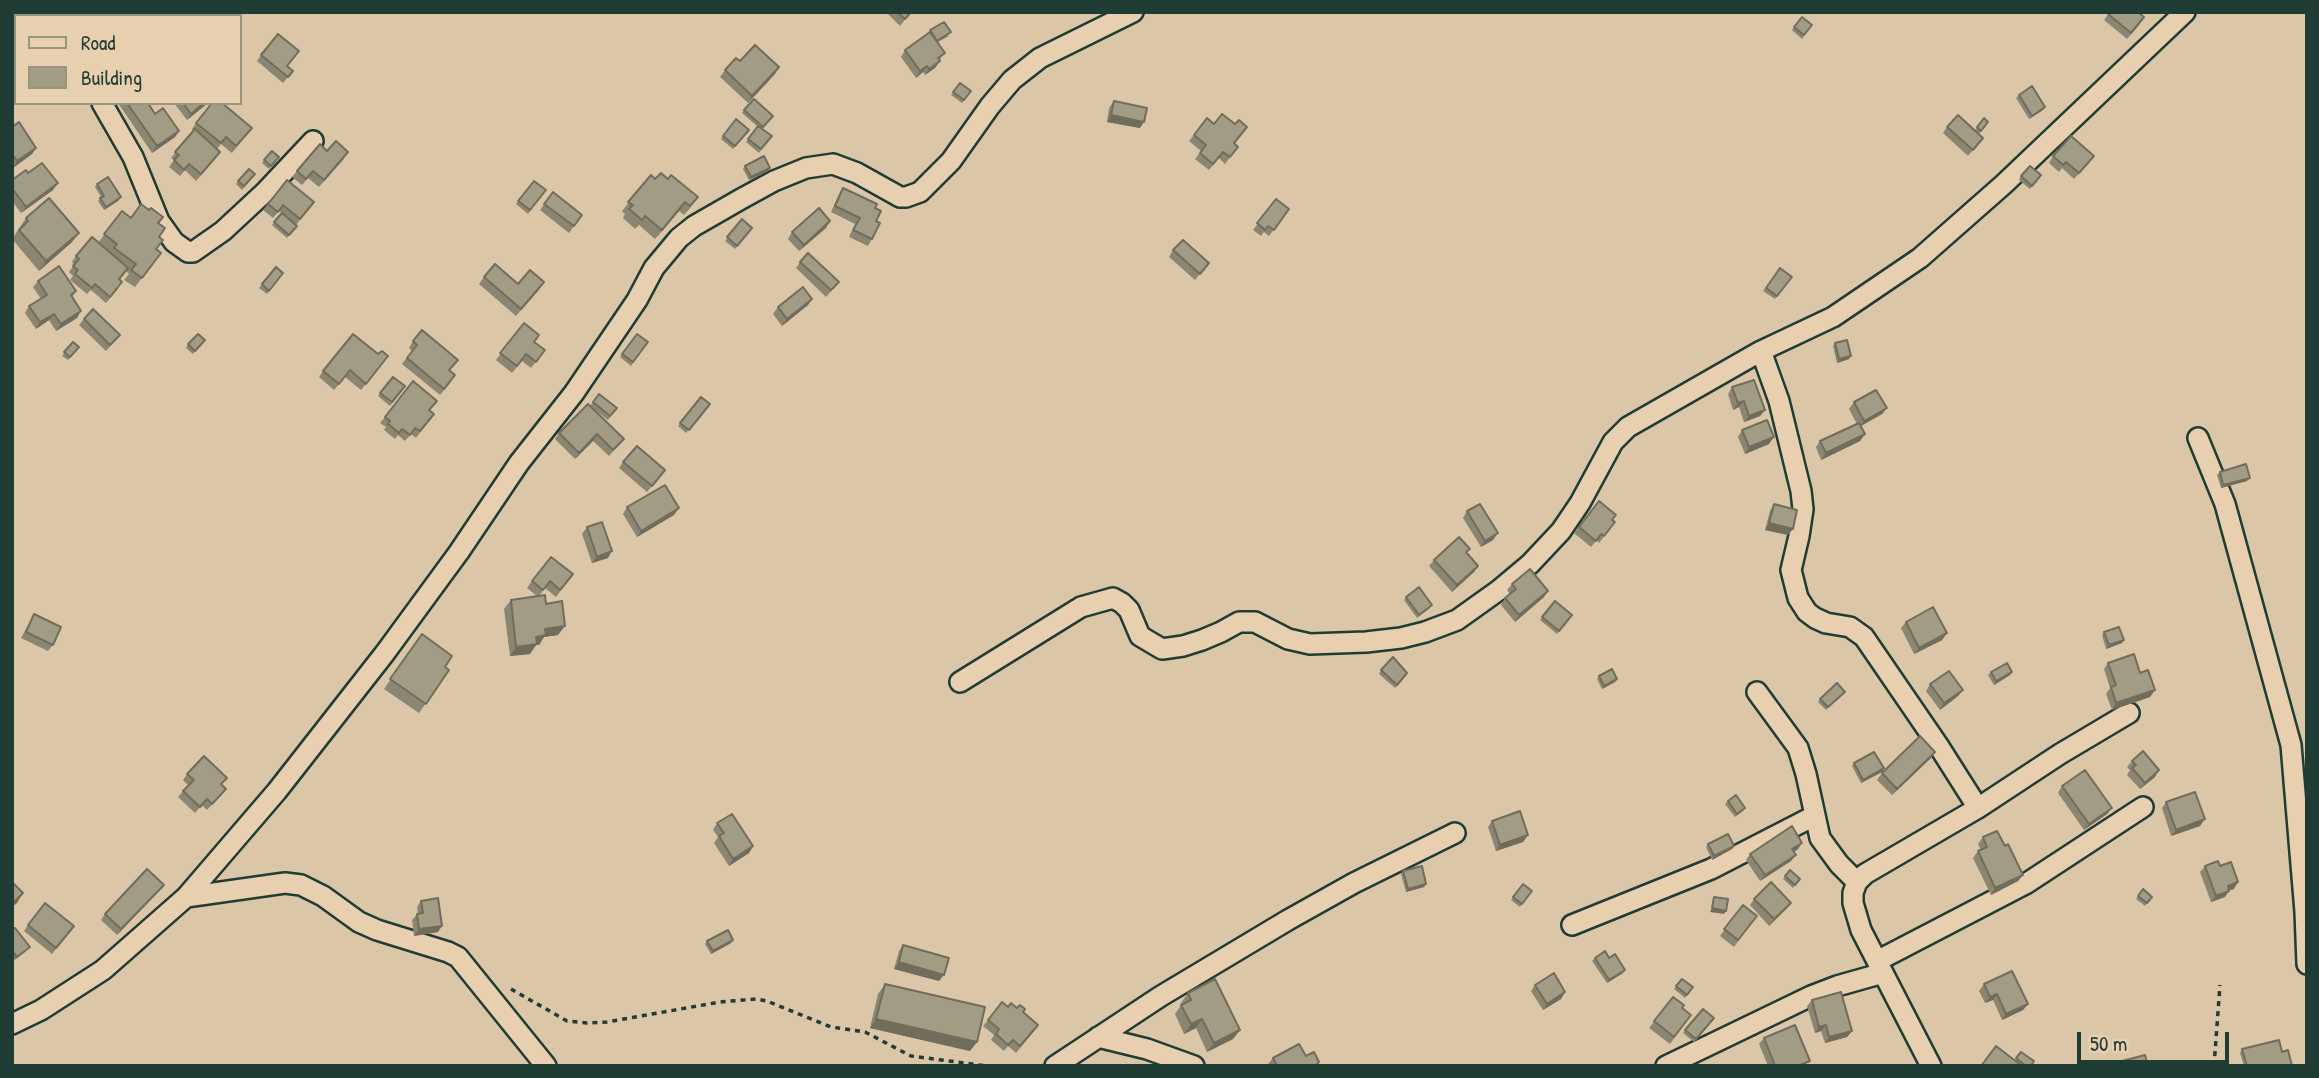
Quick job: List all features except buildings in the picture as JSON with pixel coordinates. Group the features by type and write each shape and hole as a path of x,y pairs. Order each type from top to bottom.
{"street":[{"path":"12,1024 41,1010 103,970 186,897 277,791 385,653 459,552 519,463 575,393 637,300 654,268 679,237 774,180 806,168 833,164 858,173 900,197 920,192 951,161 1012,80 1040,58 1133,12"},
{"path":"2156,12 2180,18"},
{"path":"960,682 1081,607 1113,598 1129,610 1140,636 1162,649 1202,640 1239,622 1255,622 1288,639 1310,644 1401,638 1457,620 1519,573 1561,531 1580,503 1613,442 1629,427 1761,351 1833,317 1920,258 2004,184 2180,18"},
{"path":"103,105 133,157 159,221 174,242 188,252 193,252 223,230 265,192 313,141"},
{"path":"1761,351 1779,401 1801,491 1799,536 1791,570 1798,598 1807,612 1815,618 1826,623 1850,627 1864,637 1978,808"},
{"path":"2199,438 2225,504 2291,744 2307,964"},
{"path":"1757,692 1798,748 1820,838 1857,882"},
{"path":"1931,1066 1861,930 1853,903 1857,882 1865,874 1978,808 2129,713"},
{"path":"1666,1066 1811,996 1880,967 2027,883 2143,807"},
{"path":"1572,925 1711,869 1814,816"},
{"path":"1055,1066 1161,996 1343,889 1455,834"},
{"path":"186,897 285,883 301,885 323,896 368,926 448,951 458,957 546,1066"},
{"path":"1098,1037 1147,1049 1195,1066"}],"path":[{"path":"2214,1066 2220,985"},
{"path":"505,986 567,1021 587,1023 607,1022 720,1002 767,1000 831,1027 865,1031 911,1056 987,1066"}]}
